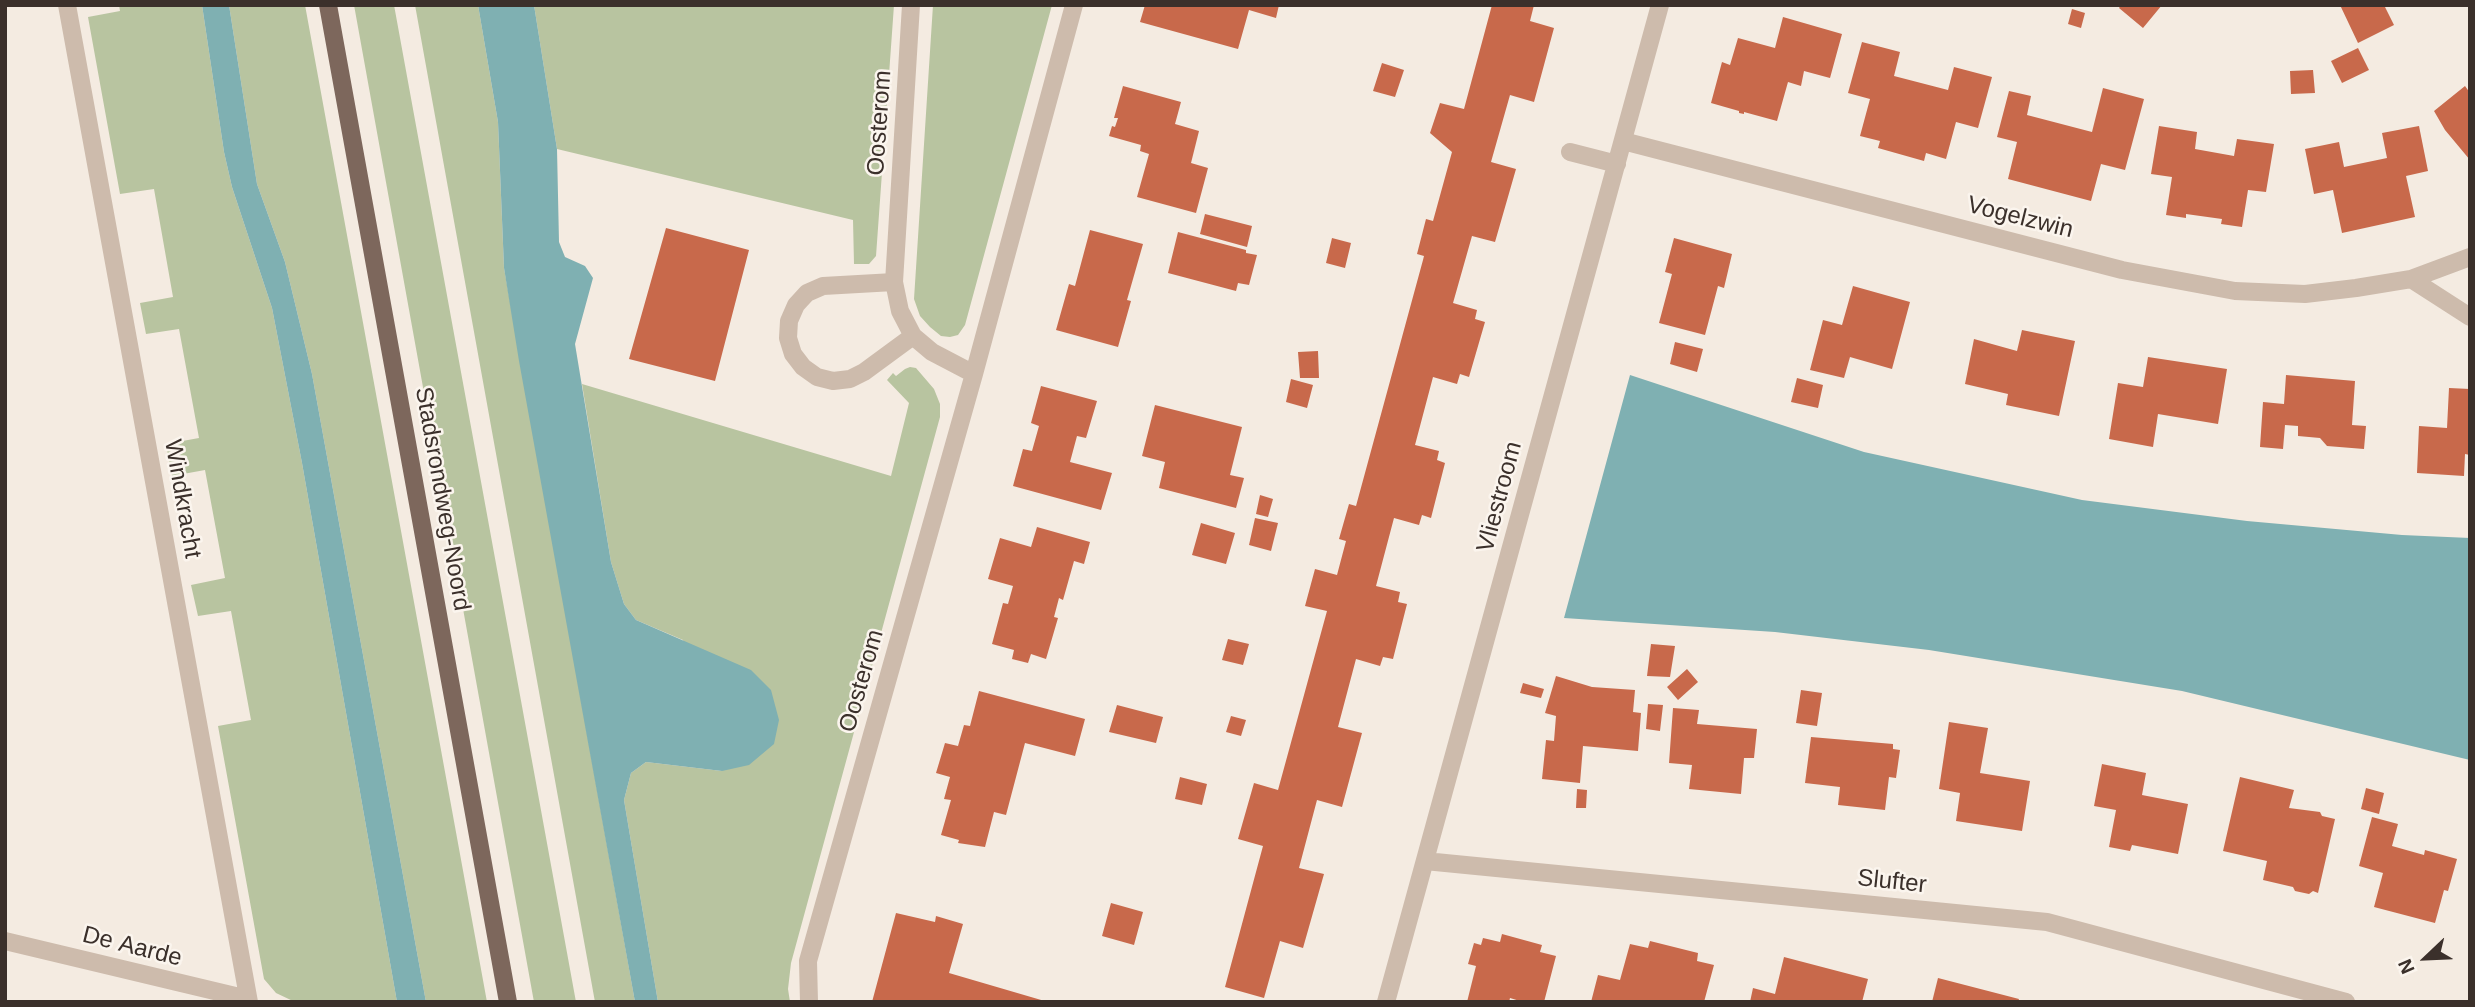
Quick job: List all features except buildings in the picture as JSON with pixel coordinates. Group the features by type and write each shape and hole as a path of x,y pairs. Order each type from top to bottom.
{"main road":[{"name":"Stadsrondweg-Noord","path":"328,5 508,1002"}],"street":[{"name":"Windkracht","path":"67,5 249,1001"},
{"name":"Oosterom","path":"911,5 894,282 900,310 913,336 932,352 974,374"},
{"name":"Oosterom","path":"809,1002 808,961 974,374 1073,5"},
{"name":"Vliestroom","path":"1386,1002 1660,5"},
{"name":"Vogelzwin","path":"1623,141 2122,270 2235,291 2305,294 2411,279 2470,257"},
{"path":"1570,152 1617,164"},
{"path":"2411,279 2470,317"},
{"path":"894,282 823,286 807,293 796,305 789,321 788,338 793,354 803,368 817,377 833,381 850,379 864,372 913,336"},
{"name":"Slufter","path":"1425,861 2048,922 2346,1002"},
{"name":"De Aarde","path":"5,941 249,1001"}],"green space":[{"path":"119,5 202,5 224,152 232,187 272,308 397,1002 295,1002 276,993 264,979 218,726 251,720 231,611 198,616 191,585 225,578 205,470 172,476 166,444 199,438 179,329 146,334 140,303 173,297 154,189 120,194 88,17 120,11"},
{"path":"229,5 305,5 487,1002 426,1002 312,374 285,262 257,184"},
{"path":"354,5 394,5 576,1002 534,1002"},
{"path":"415,5 478,5 498,122 504,268 635,1002 595,1002"},
{"path":"534,5 894,5 876,256 869,264 854,264 853,220 557,149"},
{"path":"933,5 1052,5 965,325 958,335 950,337 941,336 930,327 920,316 914,299"},
{"path":"910,367 916,368 934,389 940,404 940,417 791,963 788,989 790,1002 658,1002 624,800 631,773 646,762 722,771 683,640 636,620 624,604 611,562 582,384 891,476 909,403 887,380 893,373 896,376"}],"water":[{"path":"202,5 229,5 257,184 285,262 312,374 426,1002 397,1002 272,308 232,187 224,152"},
{"path":"478,5 534,5 557,149 559,242 565,257 585,266 593,278 575,344 611,562 624,604 636,620 751,670 771,690 779,720 774,744 749,765 722,771 646,762 631,773 624,800 658,1002 635,1002 519,361 504,268 498,122"},
{"path":"1630,375 1864,452 2082,500 2247,521 2402,535 2470,538 2470,760 2182,691 1929,650 1775,632 1564,618"}]}
